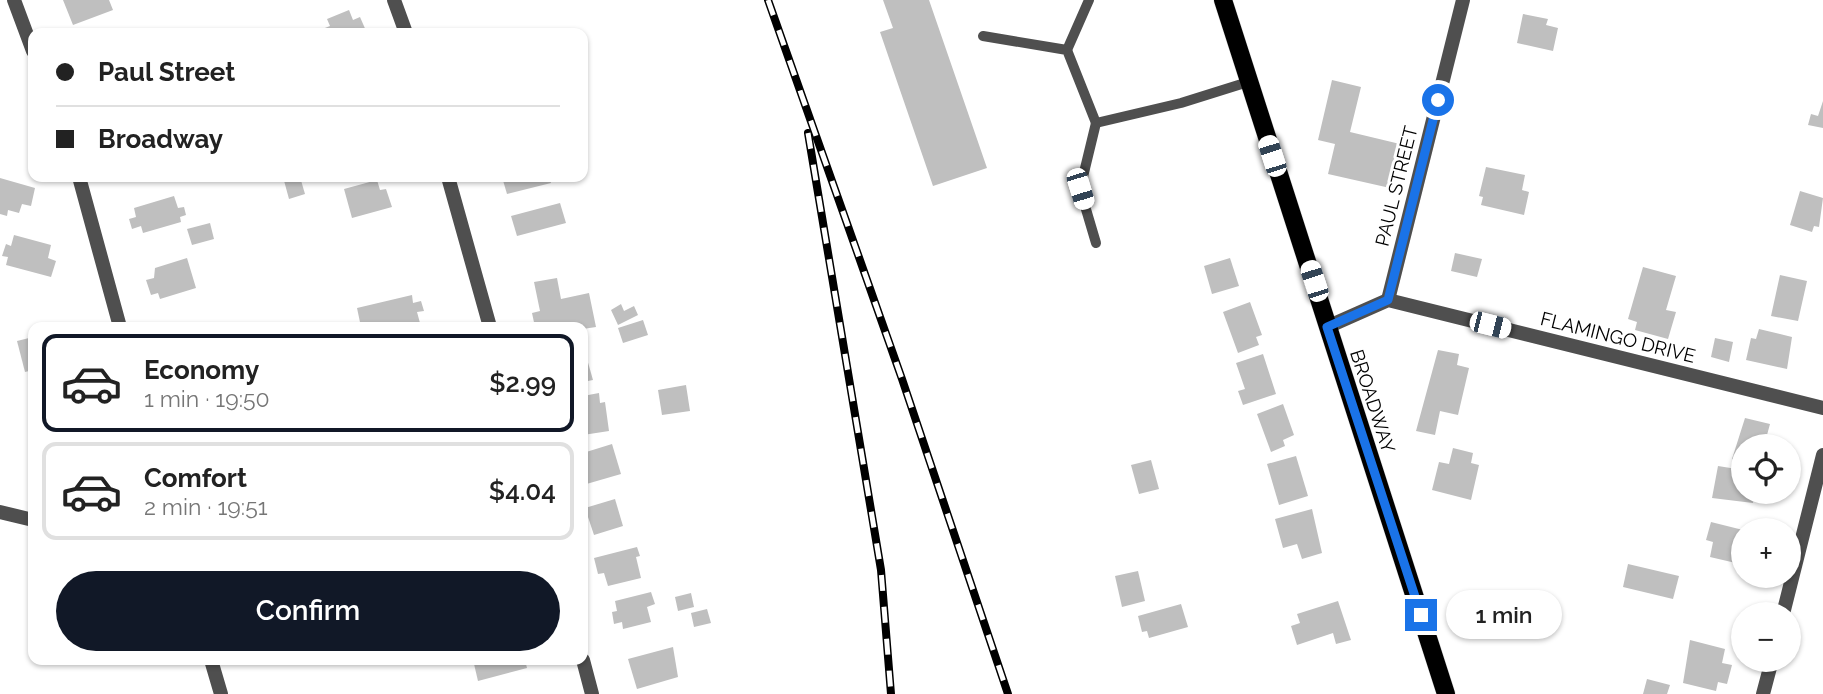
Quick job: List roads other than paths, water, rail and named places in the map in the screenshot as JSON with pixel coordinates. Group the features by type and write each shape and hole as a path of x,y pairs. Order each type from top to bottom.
{"main road":[{"name":"BROADWAY","path":"1223,0 1446,694"}],"street":[{"path":"14,0 28,38"},
{"path":"394,0 404,28"},
{"name":"PAUL STREET","path":"1388,300 1463,0"},
{"path":"80,182 120,322"},
{"path":"449,182 489,322"},
{"path":"1327,327 1388,300"},
{"name":"FLAMINGO DRIVE","path":"1388,300 1823,408"},
{"path":"1786,602 1823,455"},
{"path":"0,512 28,519"},
{"path":"212,665 221,694"},
{"path":"584,665 592,694"},
{"path":"1763,694 1769,672"}],"lane":[{"path":"1089,0 1067,50 1097,123 1080,189 1096,243"},
{"path":"983,36 1067,50"},
{"path":"1097,123 1181,103 1248,82"}],"railway":[{"path":"768,0 902,379 1008,694"},
{"path":"808,133 881,570 891,694"}]}
